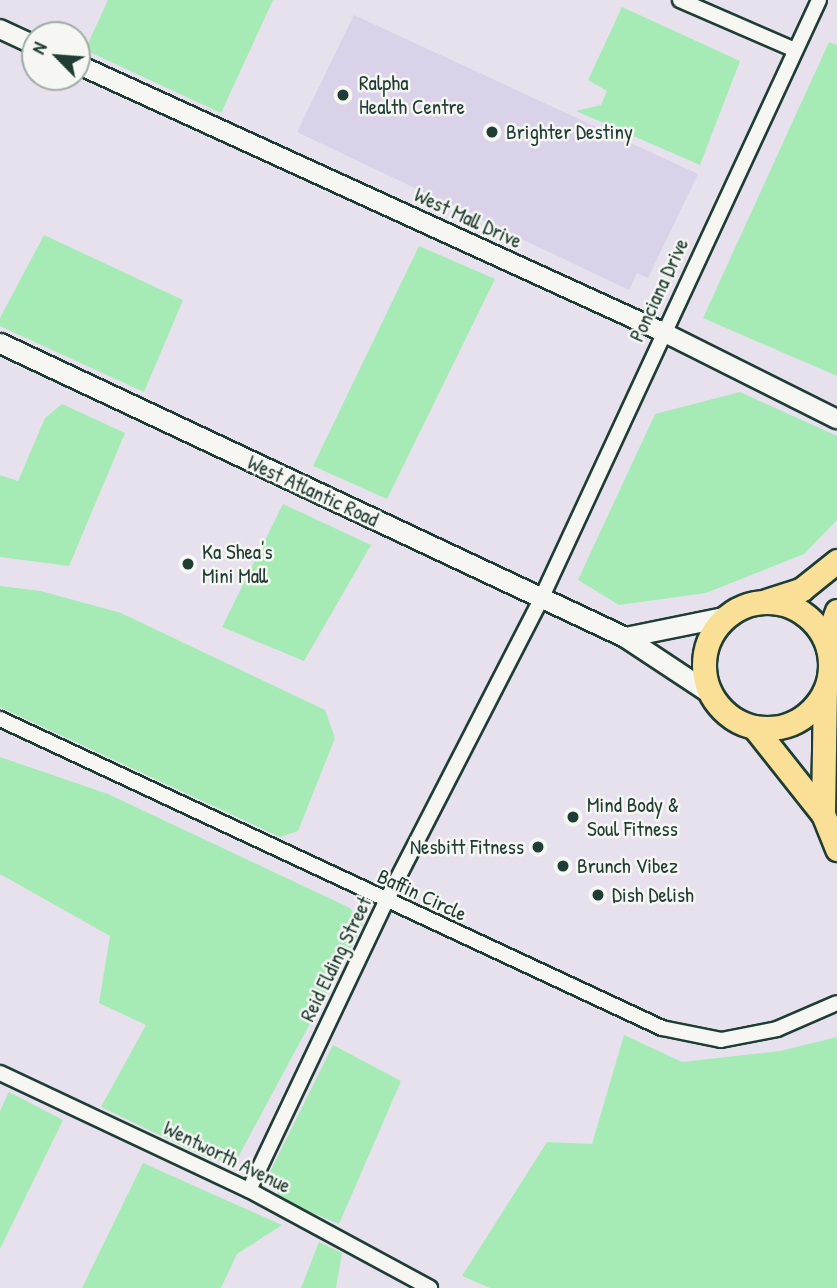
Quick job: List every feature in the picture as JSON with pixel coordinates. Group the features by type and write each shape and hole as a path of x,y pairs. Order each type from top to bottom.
{"main road":[{"name":"West Atlantic Road","path":"0,343 625,637 711,694"},
{"path":"625,637 728,616 802,589 837,561"},
{"path":"763,602 800,611 826,641"},
{"path":"823,814 825,691 830,674 826,641 837,611"},
{"path":"728,616 716,629 706,652 705,678 711,694 729,716 754,727 775,728 796,722 813,709 825,691"},
{"path":"754,727 823,814 837,849"}],"street":[{"path":"680,0 795,50"},
{"name":"Ponciana Drive","path":"541,599 819,0"},
{"path":"0,29 21,39"},
{"name":"West Mall Drive","path":"91,70 663,332 837,419"},
{"name":"Reid Elding Street","path":"249,1190 386,901 541,599"},
{"name":"Baffin Circle","path":"0,719 662,1028 721,1040 777,1029 837,1003"},
{"name":"Wentworth Avenue","path":"0,1073 249,1190 430,1288"}],"shaded area":[{"path":"354,15 698,174 648,278 637,273 629,290 297,132"}],"green space":[{"path":"108,0 273,0 221,113 91,53 91,37"},
{"path":"622,7 740,61 700,165 576,111 601,105 607,91 588,80"},
{"path":"829,42 837,45 837,376 703,318"},
{"path":"44,235 183,300 144,392 0,326 0,318"},
{"path":"419,246 495,279 387,499 313,466"},
{"path":"740,392 837,436 837,520 804,554 706,593 619,605 578,580 655,414"},
{"path":"62,404 125,433 69,566 0,557 0,475 18,481 45,418"},
{"path":"283,504 371,545 304,661 222,627"},
{"path":"0,586 41,591 121,613 325,710 335,738 298,831 280,837 0,707"},
{"path":"0,757 108,794 350,908 363,925 236,1161 212,1160 101,1107 146,1025 99,1003 110,936 0,874"},
{"path":"624,1035 682,1062 780,1051 837,1037 837,1288 490,1288 462,1276 547,1142 592,1144"},
{"path":"333,1045 401,1081 339,1224 280,1199 270,1172"},
{"path":"9,1092 63,1120 0,1249 0,1111"},
{"path":"143,1163 282,1225 237,1254 221,1288 82,1288"},
{"path":"319,1242 342,1253 336,1288 301,1288"}],"place":[{"name":"Ralpha Health Centre","path":"343,95"},
{"name":"Brighter Destiny","path":"492,132"},
{"name":"Ka Shea's Mini Mall","path":"188,564"},
{"name":"Mind Body & Soul Fitness","path":"573,817"},
{"name":"Nesbitt Fitness","path":"538,847"},
{"name":"Brunch Vibez","path":"563,866"},
{"name":"Dish Delish","path":"598,895"}]}
